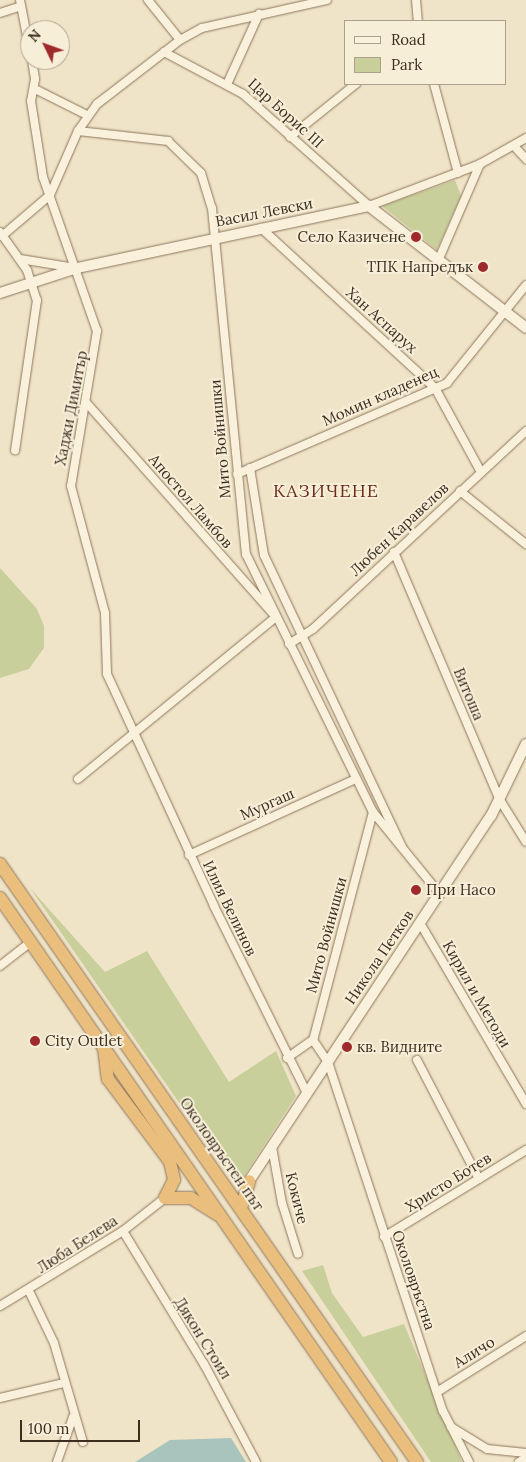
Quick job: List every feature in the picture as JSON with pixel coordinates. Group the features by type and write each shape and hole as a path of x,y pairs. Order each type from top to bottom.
{"highway":[{"name":"Околовръстен път","path":"0,864 417,1462"},
{"path":"0,898 391,1462"},
{"path":"103,1045 108,1078 170,1162 174,1180 164,1198 191,1198 225,1220"},
{"path":"222,1182 249,1181 241,1208"}],"street":[{"path":"148,0 180,40"},
{"path":"15,450 37,316 32,281 20,259 1,234 50,195 87,115 107,94 180,40 202,28 314,1 326,0"},
{"path":"416,0 418,20"},
{"path":"0,14 21,3 24,20"},
{"path":"228,82 259,14"},
{"name":"Цар Борис III","path":"164,52 228,82 369,206 526,328"},
{"path":"33,70 35,89 87,115"},
{"path":"290,137 355,85"},
{"path":"434,85 458,173"},
{"name":"Хаджи Димитър","path":"35,89 31,101 50,195 98,331 71,486 105,614 107,674 133,733"},
{"name":"Мито Войнишки","path":"78,131 154,137 181,149 208,188 215,237 236,474 246,554 373,812 407,858 439,893"},
{"name":"Васил Левски","path":"0,293 32,281 77,268 215,237 369,206 480,164 526,138"},
{"path":"514,146 526,159"},
{"path":"438,261 480,164"},
{"name":"Хан Аспарух","path":"261,228 435,388 481,472"},
{"path":"20,259 77,268"},
{"name":"Момин кладенец","path":"236,474 435,388 453,378 526,285"},
{"name":"Апостол Ламбов","path":"86,402 276,617"},
{"name":"Любен Каравелов","path":"289,644 303,636 526,431"},
{"name":"Мито Войнишки","path":"250,468 259,541 407,858"},
{"path":"460,491 526,544"},
{"name":"Витоша","path":"394,552 500,800 526,842"},
{"path":"78,779 276,617"},
{"name":"Илия Велинов","path":"133,733 189,855 287,1058 307,1093"},
{"name":"Никола Петков","path":"249,1181 500,800 526,744"},
{"name":"Мургаш","path":"189,855 356,779"},
{"name":"Мито Войнишки","path":"313,1040 373,812"},
{"name":"Кирил и Методи","path":"420,923 526,1104"},
{"path":"0,966 32,942"},
{"path":"287,1058 313,1040 328,1062"},
{"path":"417,1060 478,1179"},
{"name":"Околовръстна","path":"328,1062 384,1237 437,1392 449,1426 469,1462"},
{"name":"Кокиче","path":"272,1147 282,1203 298,1254"},
{"name":"Христо Ботев","path":"384,1237 526,1150"},
{"name":"Люба Белева","path":"0,1305 29,1292 123,1231 164,1198"},
{"name":"Дякон Стоил","path":"123,1231 204,1364 256,1462"},
{"path":"29,1292 54,1342 73,1417 83,1442"},
{"name":"Аличо","path":"437,1392 526,1336"},
{"path":"0,1398 64,1382"},
{"path":"57,1462 73,1417"},
{"path":"449,1426 487,1450 526,1453"},
{"path":"519,1462 526,1458"}],"green space":[{"path":"455,180 461,196 437,250 382,206"},
{"path":"0,568 37,609 44,626 44,648 29,669 0,678"},
{"path":"30,888 105,972 147,951 229,1082 276,1051 296,1096 244,1176 236,1179 223,1166"},
{"path":"323,1265 332,1293 363,1337 404,1324 462,1462 431,1462 302,1271"}],"water":[{"path":"231,1438 246,1462 135,1462 170,1440"}],"place":[{"name":"Село Казичене","path":"416,237"},
{"name":"ТПК Напредък","path":"483,267"},
{"name":"При Насо","path":"416,890"},
{"name":"City Outlet","path":"35,1041"},
{"name":"кв. Видните","path":"347,1047"}],"district":[{"name":"КАЗИЧЕНЕ","path":"326,491"}]}
